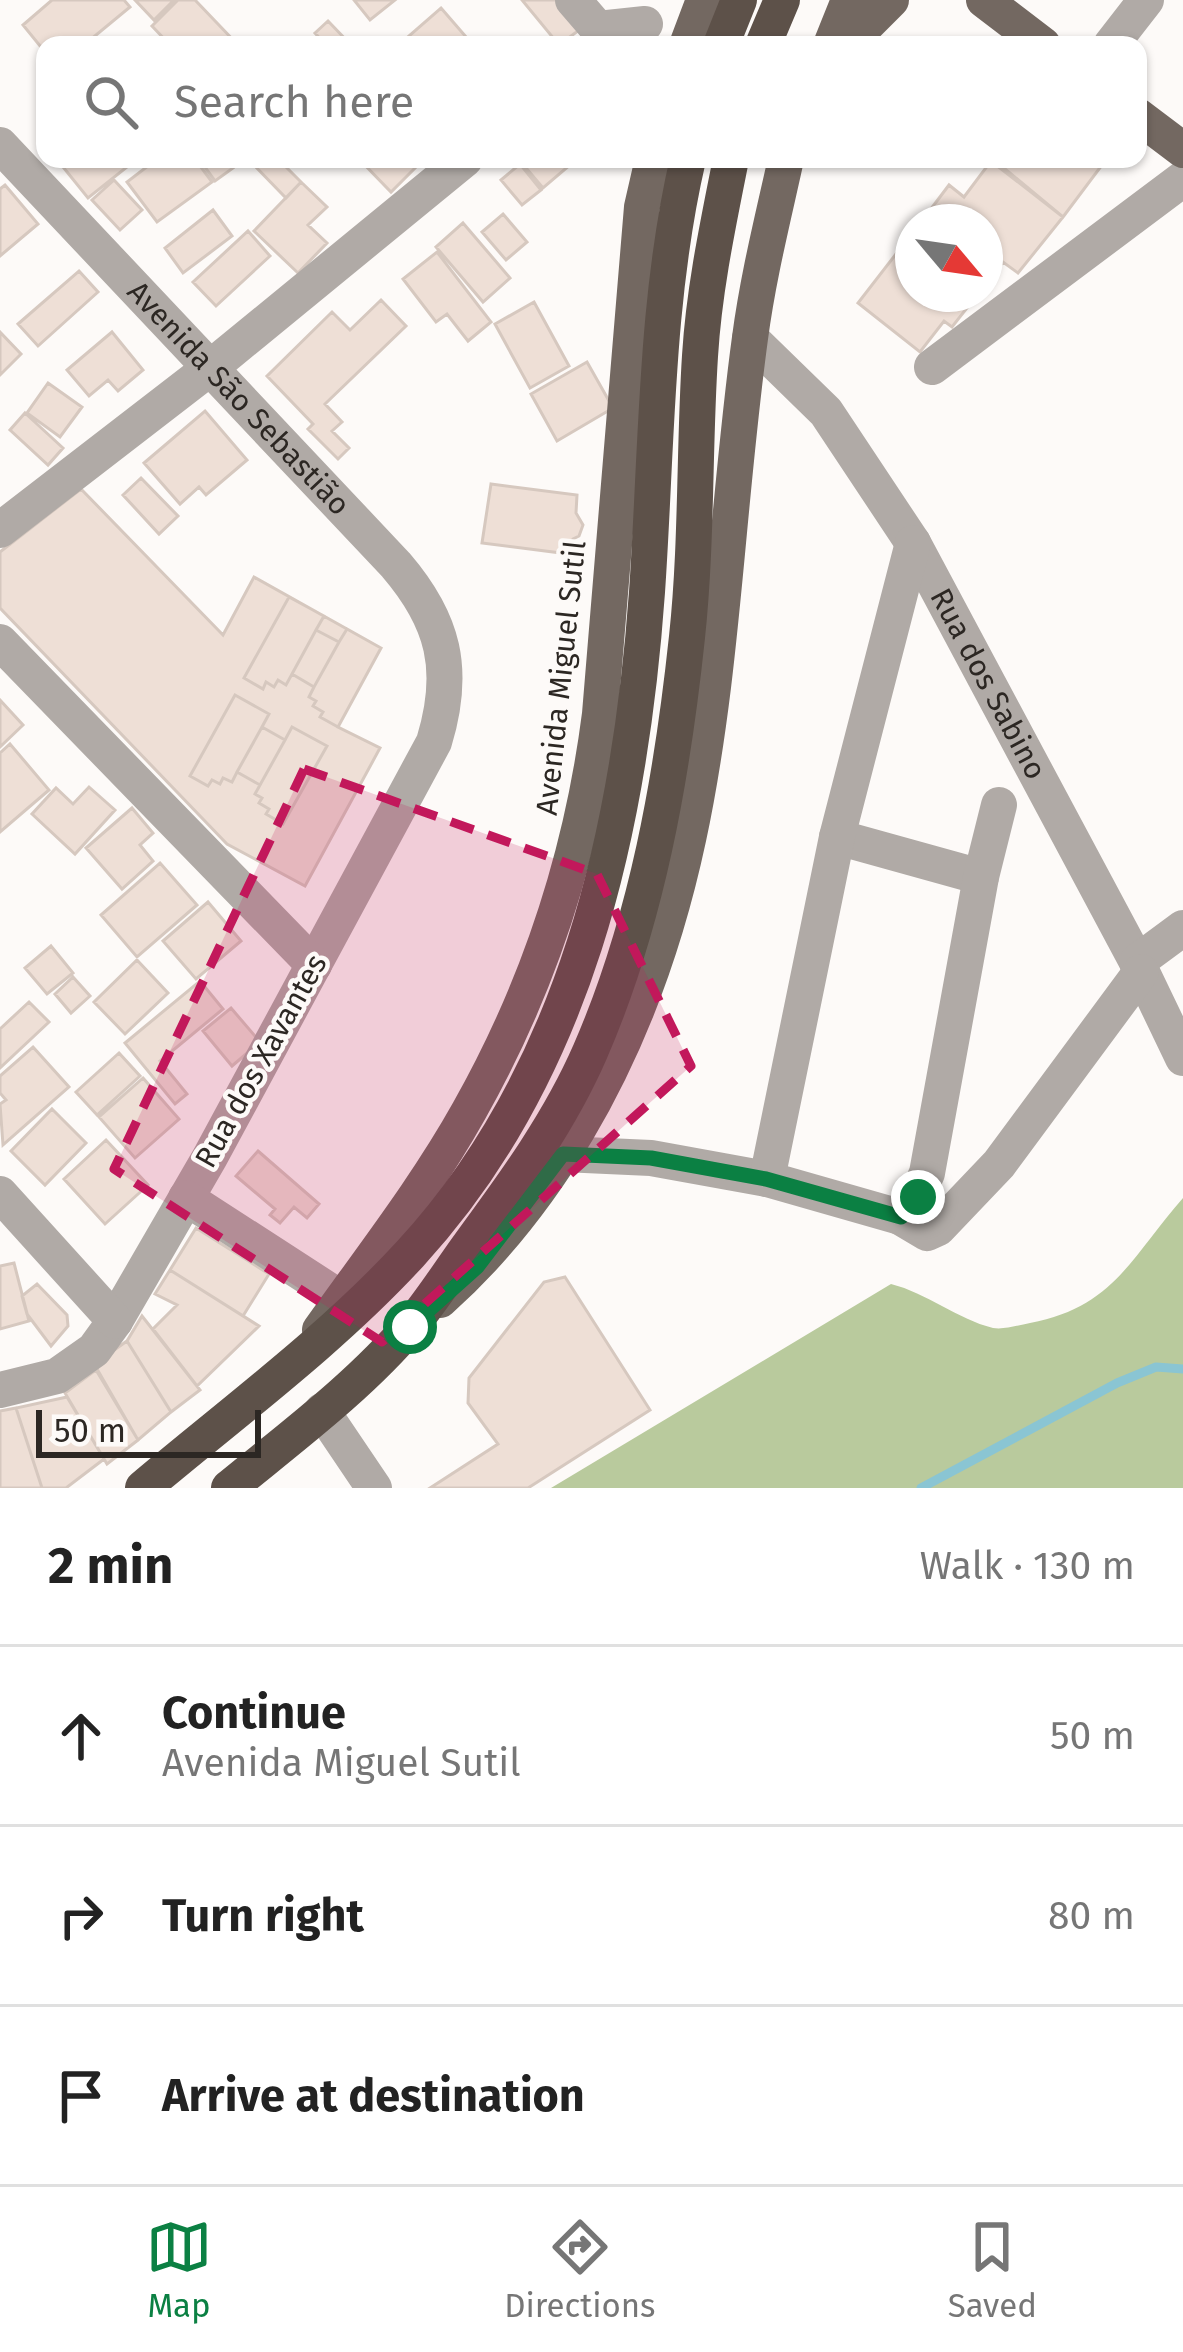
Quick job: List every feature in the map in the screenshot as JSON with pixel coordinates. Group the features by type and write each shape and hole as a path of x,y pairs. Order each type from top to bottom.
{"highway":[{"path":"725,36 739,0"},
{"path":"768,36 782,0"},
{"name":"Avenida Miguel Sutil","path":"143,1488 306,1351 410,1255 457,1198 514,1108 555,1030 596,913 629,759 646,595 660,342 673,223 686,168"},
{"path":"229,1488 322,1411 410,1327 512,1187 590,1054 637,916 670,765 687,634 700,356 728,168"}],"main road":[{"path":"690,36 704,0"},
{"path":"835,36 849,0"},
{"path":"855,36 891,0"},
{"path":"975,0 985,1 1031,36"},
{"path":"1147,123 1183,150"},
{"name":"Avenida Miguel Sutil","path":"306,1351 410,1206 469,1112 521,1008 575,856 599,714 642,207 651,168"},
{"path":"410,1327 477,1267 563,1154 618,1058 671,918 704,760 750,338 784,168"}],"street":[{"path":"573,0 598,29 648,23"},
{"path":"1118,36 1146,0"},
{"name":"Avenida São Sebastião","path":"0,145 420,594 436,622 445,668"},
{"path":"0,530 210,368 454,168"},
{"path":"932,367 1183,179"},
{"name":"Rua dos Sabino","path":"750,338 826,412 913,543 1183,1058"},
{"path":"766,1179 837,838 913,543"},
{"path":"0,642 314,965"},
{"name":"Rua dos Xavantes","path":"0,1390 57,1376 94,1350 115,1321 434,742 444,710 445,668"},
{"path":"901,1217 911,1210 926,1173 981,877 999,805"},
{"path":"837,838 981,877"},
{"path":"563,1154 651,1158 766,1179 901,1217 927,1232 938,1228 1000,1164 1139,967 1183,928"},
{"path":"0,1194 115,1321"},
{"path":"186,1198 342,1299"},
{"path":"322,1411 374,1488"}],"highlighted area":[{"path":"304,769 597,874 691,1066 382,1342 114,1169"}],"green space":[{"path":"1183,1198 1183,1488 551,1488 891,1284 993,1328 1030,1323 1082,1305 1118,1277"}],"building":[{"path":"52,0 124,0 130,7 95,36 36,36 36,41 23,25"},
{"path":"135,0 174,0 154,20"},
{"path":"178,0 195,0 229,36 161,36 152,26"},
{"path":"354,0 395,0 370,20"},
{"path":"522,0 564,0 586,25 571,36 552,36"},
{"path":"441,8 465,36 409,36"},
{"path":"328,21 342,36 318,36 315,33"},
{"path":"64,168 126,168 88,198"},
{"path":"145,168 202,168 212,182 157,222 127,182"},
{"path":"206,168 233,168 215,181"},
{"path":"257,168 287,168 301,182 286,198"},
{"path":"368,168 415,168 391,192"},
{"path":"515,168 523,168 541,190 522,205 501,180"},
{"path":"526,168 566,168 543,188"},
{"path":"986,168 1000,168 1063,217 1018,273 1003,262 1003,204 935,204 949,185 964,197"},
{"path":"1004,168 1100,168 1063,217"},
{"path":"114,180 142,210 120,230 92,200"},
{"path":"301,182 327,207 308,225 327,243 298,273 254,231"},
{"path":"5,185 38,224 0,256 0,189"},
{"path":"213,210 232,236 183,273 165,248"},
{"path":"503,214 527,242 506,260 482,232"},
{"path":"463,223 510,278 483,302 436,247"},
{"path":"248,231 270,256 216,306 193,282"},
{"path":"437,252 491,322 468,341 447,314 436,322 403,279"},
{"path":"895,255 895,312 964,312 952,327 944,321 920,352 858,303"},
{"path":"79,271 98,292 38,346 18,324"},
{"path":"381,300 406,326 325,404 342,422 332,431 349,448 338,459 308,429 313,424 267,376 332,312 350,330"},
{"path":"534,302 569,366 530,388 495,324"},
{"path":"0,332 21,354 0,375"},
{"path":"112,332 143,370 118,391 108,380 89,396 67,370"},
{"path":"587,362 613,408 557,441 531,394"},
{"path":"48,383 82,407 60,437 27,413"},
{"path":"205,411 247,460 206,495 199,487 180,504 144,463"},
{"path":"25,413 63,448 48,465 10,430"},
{"path":"141,478 178,516 159,534 123,495"},
{"path":"491,484 577,495 576,513 583,525 569,554 482,543"},
{"path":"81,489 223,635 254,577 381,648 338,727 380,748 305,886 227,844 0,608 0,552"},
{"path":"289,597 324,616 316,630 339,642 347,629 381,648 338,727 320,717 323,712 313,706 316,701 309,697 314,687 292,674 286,685 278,680 274,687 266,682 263,689 244,678"},
{"path":"316,630 339,642 314,687 292,674"},
{"path":"235,695 269,714 262,727 285,740 292,727 327,746 283,824 266,814 269,809 259,803 262,798 255,794 260,785 237,772 232,782 223,778 220,784 212,780 208,786 190,776"},
{"path":"0,700 23,725 0,747"},
{"path":"262,727 285,740 260,785 237,772"},
{"path":"10,744 49,790 0,832 0,753"},
{"path":"89,787 115,810 75,854 32,814 56,788 73,804"},
{"path":"132,808 153,833 140,845 153,861 122,889 86,848"},
{"path":"160,863 197,905 137,957 101,915"},
{"path":"208,902 241,941 196,979 163,941"},
{"path":"51,946 73,973 47,994 25,968"},
{"path":"137,960 168,993 125,1034 94,1002"},
{"path":"73,977 90,996 71,1013 55,994"},
{"path":"200,981 223,1009 160,1061 187,1094 175,1104 125,1043"},
{"path":"29,1002 49,1022 0,1068 0,1029"},
{"path":"231,1008 260,1042 232,1066 203,1031"},
{"path":"33,1047 69,1087 3,1145 0,1104 6,1100 0,1093 0,1076"},
{"path":"119,1053 140,1076 97,1115 76,1092"},
{"path":"143,1078 179,1119 135,1158 99,1117"},
{"path":"52,1109 86,1143 45,1185 11,1151"},
{"path":"106,1140 148,1185 105,1224 64,1179"},
{"path":"258,1151 319,1204 307,1218 294,1207 280,1223 270,1215 275,1209 236,1176"},
{"path":"196,1228 269,1274 243,1316 170,1270"},
{"path":"14,1263 29,1321 0,1329 0,1266"},
{"path":"170,1270 259,1326 197,1386 153,1329 177,1305 155,1294"},
{"path":"565,1277 650,1410 528,1488 430,1488 498,1444 468,1403 469,1378 544,1282"},
{"path":"37,1284 67,1315 68,1326 51,1346 27,1314 22,1296"},
{"path":"142,1316 200,1390 171,1412 127,1341"},
{"path":"127,1341 171,1412 138,1440 93,1365"},
{"path":"97,1369 138,1440 107,1464 65,1393"},
{"path":"67,1397 104,1459 66,1488 42,1488 16,1408"},
{"path":"16,1408 42,1488 0,1488 0,1411"}],"waterway":[{"path":"921,1488 1117,1383 1156,1367 1183,1369"}],"route":[{"path":"410,1327 477,1267 563,1154 651,1158 766,1179 901,1217 918,1197"}]}
